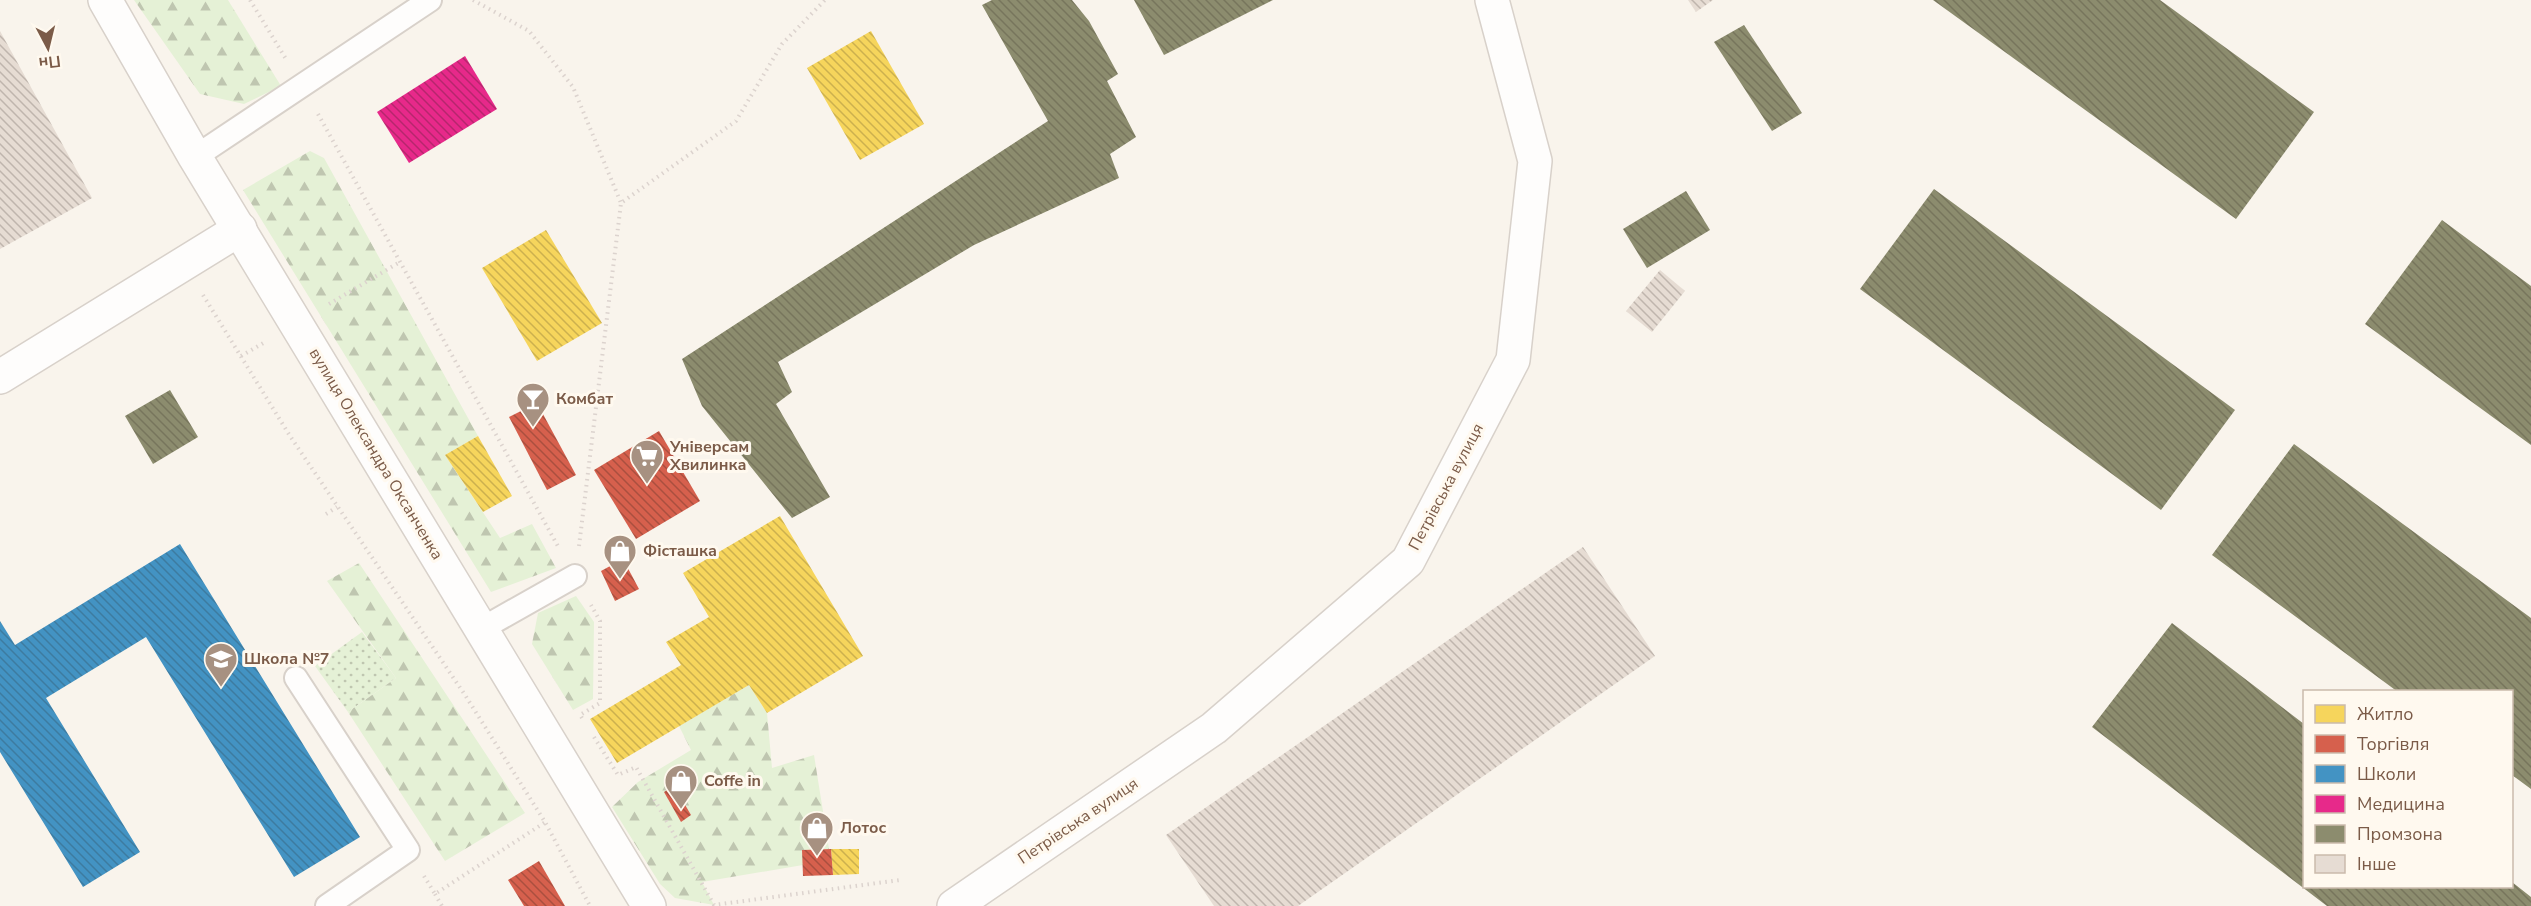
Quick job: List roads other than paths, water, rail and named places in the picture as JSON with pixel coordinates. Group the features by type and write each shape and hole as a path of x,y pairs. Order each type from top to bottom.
{"street":[{"name":"вулиця Олександра Оксанченка","path":"105,0 195,157 483,628 649,906"},
{"name":"Петрівська вулиця","path":"954,906 1214,728 1408,561 1513,360 1535,161 1492,0"},
{"path":"0,377 240,230"}],"lane":[{"path":"195,157 430,0"},
{"path":"483,628 575,576"},
{"path":"296,678 408,850 327,906"}],"place":[{"name":"Комбат","path":"533,428"},
{"name":"Універсам Хвилинка","path":"647,485"},
{"name":"Фісташка","path":"620,580"},
{"name":"Школа №7","path":"221,688"},
{"name":"Coffe in","path":"681,810"},
{"name":"Лотос","path":"817,857"}]}
